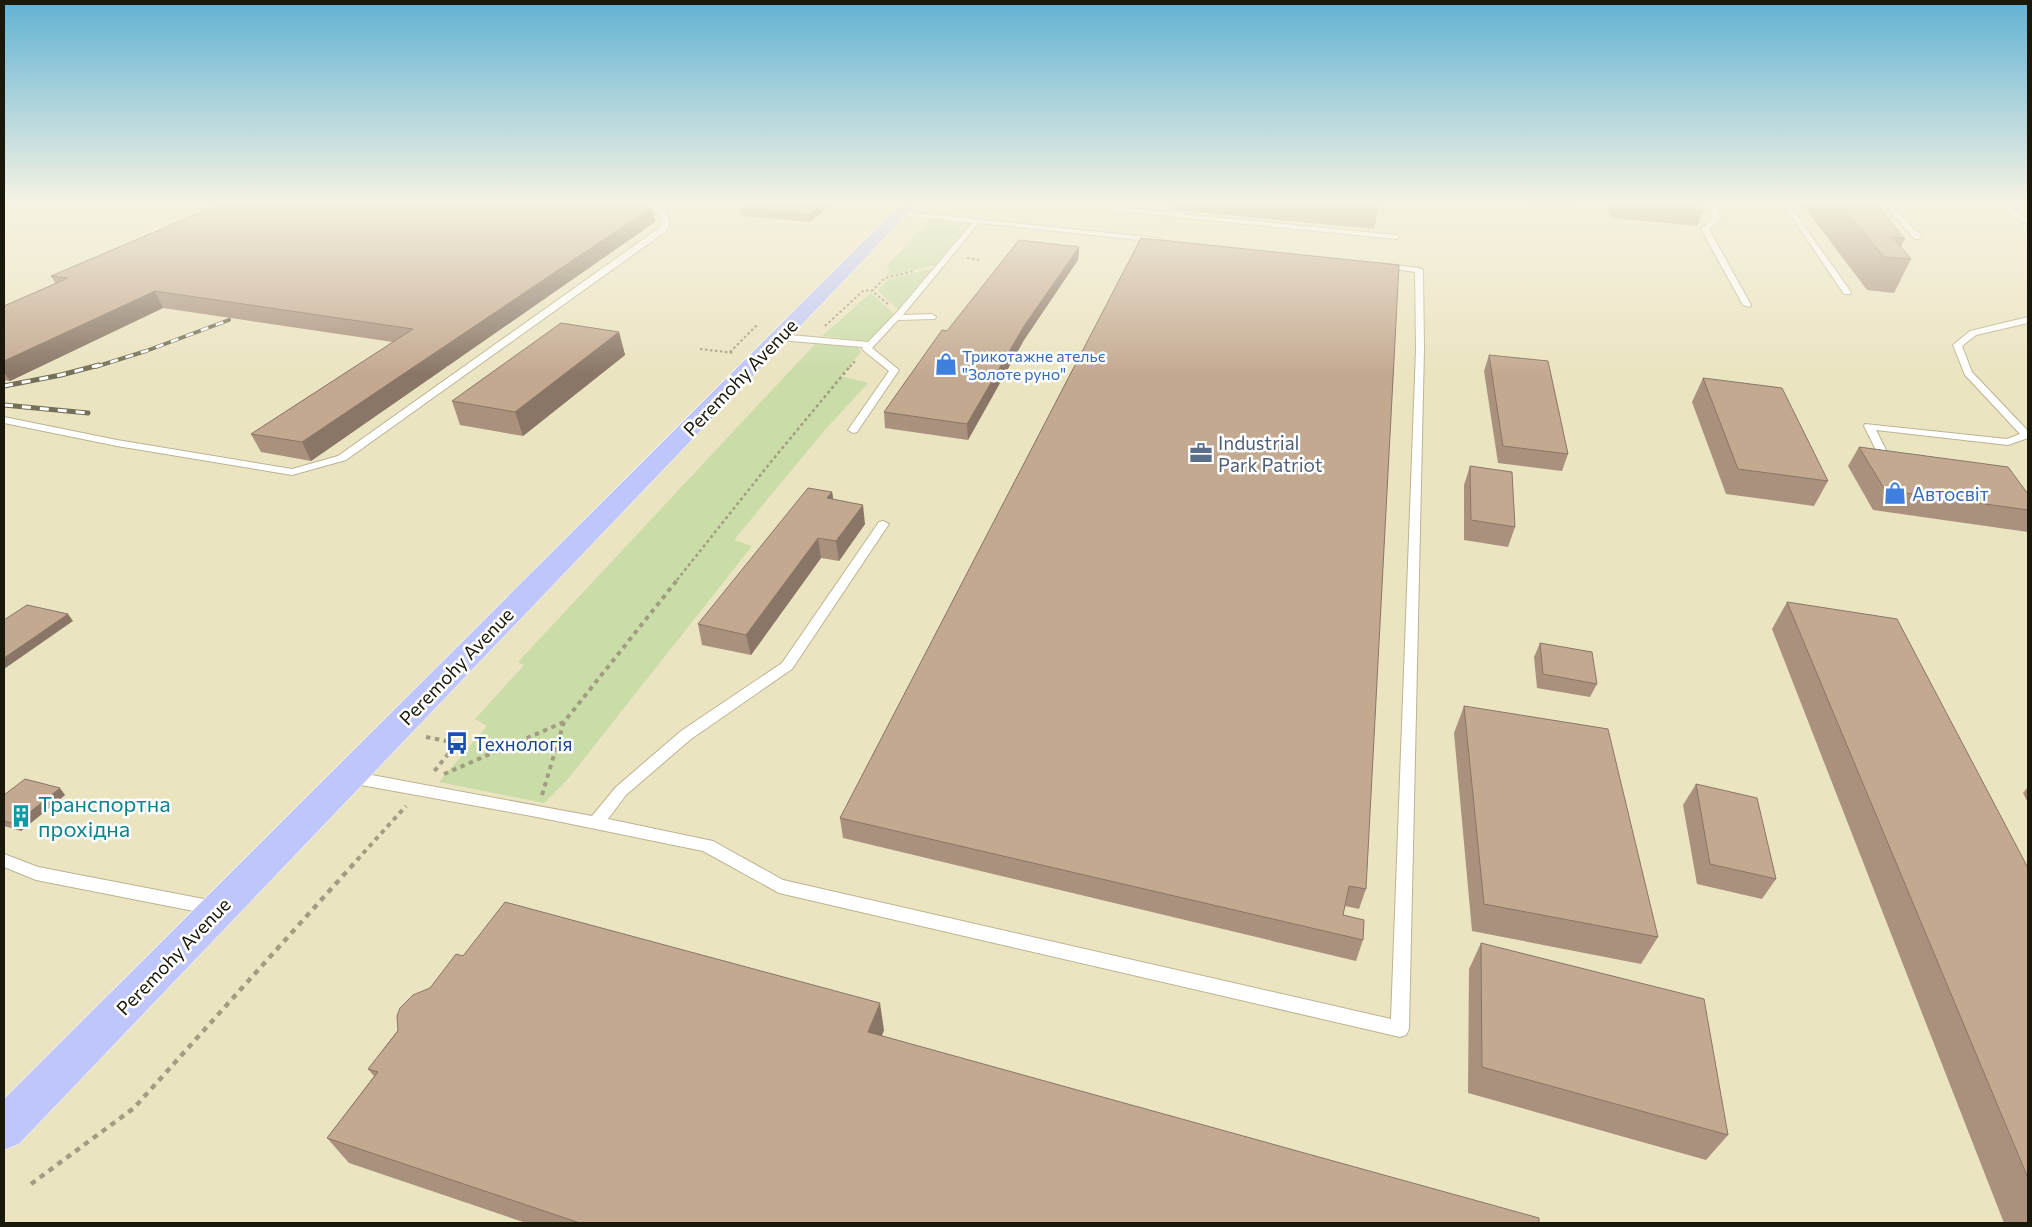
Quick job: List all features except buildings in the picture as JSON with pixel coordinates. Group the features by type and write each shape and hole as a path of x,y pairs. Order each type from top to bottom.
{"main road":[{"name":"Peremohy Avenue","path":"4,1129 393,731 769,330 845,261"}],"lane":[{"path":"4,420 117,443 292,472 318,466 342,458 618,261"},
{"path":"868,346 898,316 943,261"},
{"path":"1723,261 1747,305"},
{"path":"1826,261 1847,292"},
{"path":"348,777 422,786 595,824 707,845 780,886 1400,1029 1420,349 1419,270 1370,264"},
{"path":"898,316 932,316"},
{"path":"1885,458 1869,426 2008,442 2026,434 1968,373 1957,345 1973,333 2028,320"},
{"path":"769,330 868,346 894,370 853,430"},
{"path":"595,824 621,791 686,735 787,666 883,524"},
{"path":"4,860 36,873 219,909"}],"path":[{"path":"872,291 885,278 940,265"},
{"path":"825,326 864,290 872,291 898,316"},
{"path":"700,349 730,352 769,330"},
{"path":"537,810 564,722 770,463 868,346"},
{"path":"422,786 564,722"},
{"path":"31,1184 134,1108 390,825 457,743 393,731"}],"green space":[{"path":"891,261 938,261 935,265 887,276 891,269 886,267"},
{"path":"931,269 898,309 878,291 888,279"},
{"path":"871,293 894,314 869,341 822,336"},
{"path":"815,344 857,347 861,352 841,376 868,383 824,431 734,540 752,546 568,779 544,803 439,782 487,726 475,719 524,665 518,662"}],"railway":[{"path":"95,367 146,351 229,320"},
{"path":"4,386 61,375 99,365"},
{"path":"4,405 88,413"}],"place":[{"name":"Трикотажне ательє \"Золоте руно\"","path":"946,364"},
{"name":"Industrial Park Patriot","path":"1201,453"},
{"name":"Автосвіт","path":"1895,493"},
{"name":"Технологія","path":"457,743"},
{"name":"Транспортна прохідна","path":"21,816"}]}
